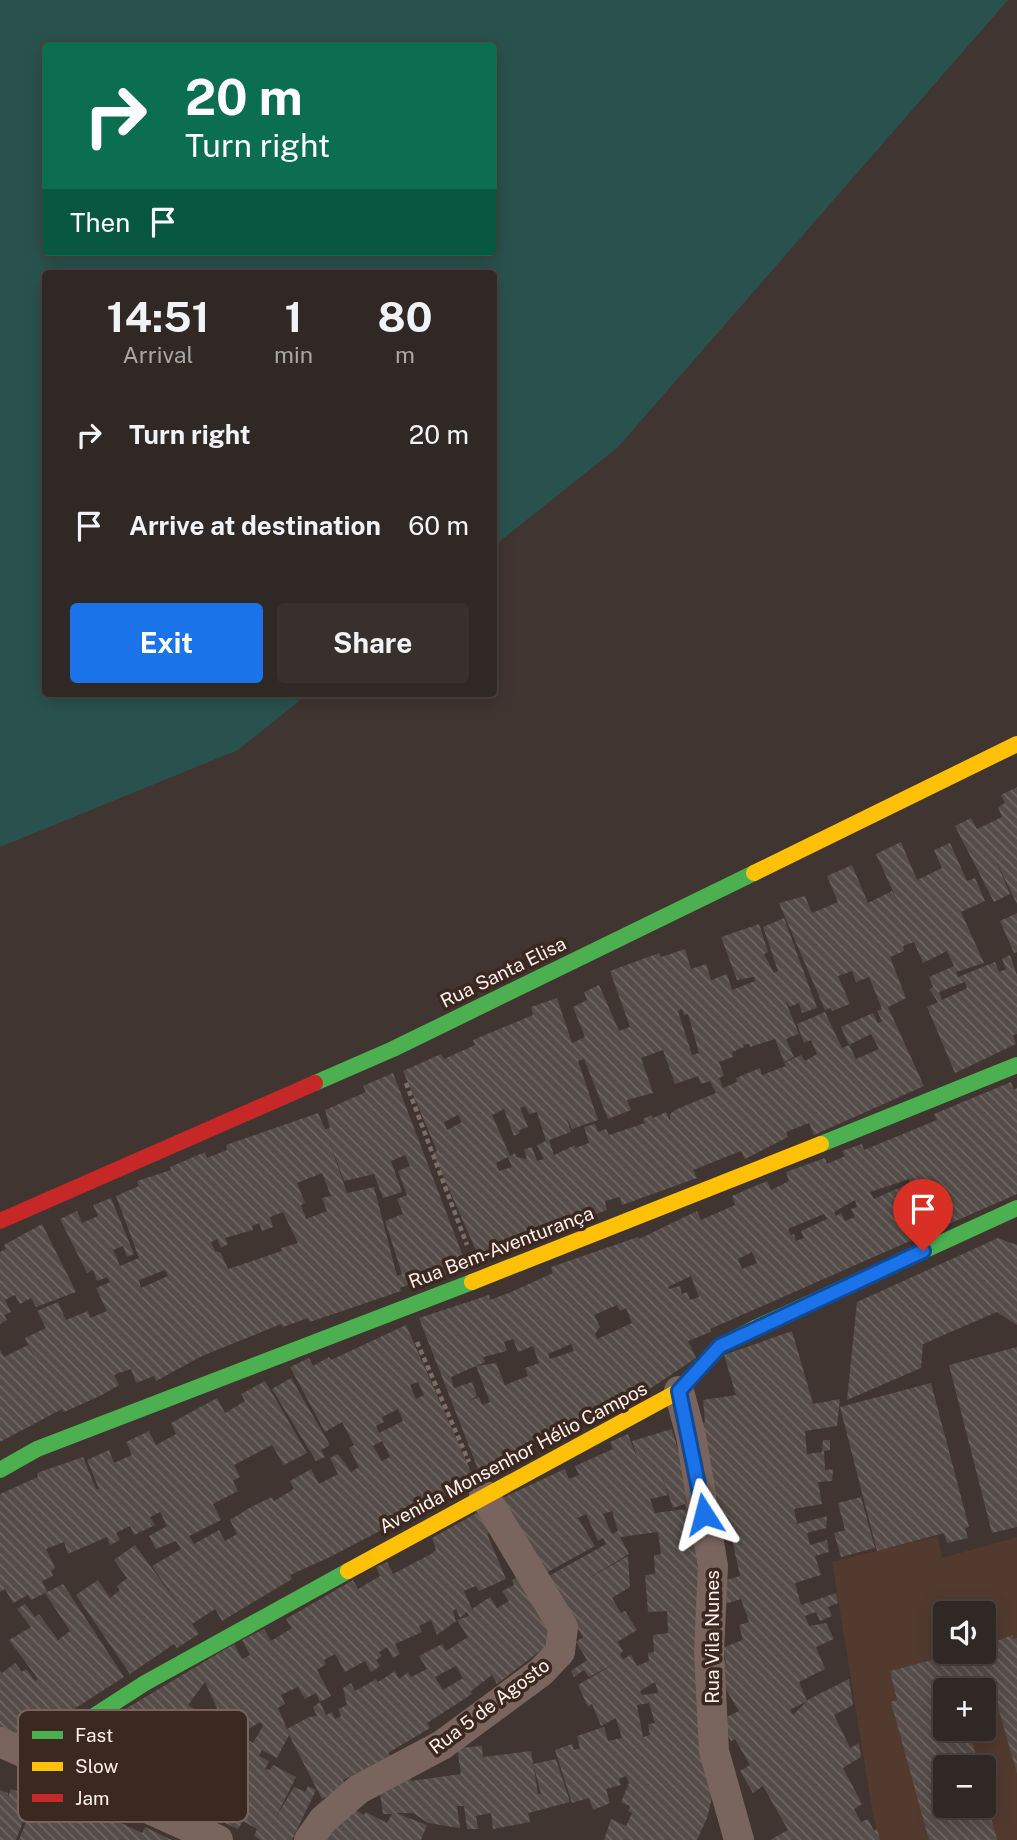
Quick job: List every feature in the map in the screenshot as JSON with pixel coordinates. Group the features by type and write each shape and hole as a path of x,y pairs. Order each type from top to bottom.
{"street":[{"name":"Rua Santa Elisa","path":"0,1221 393,1049 1017,744"},
{"name":"Rua Bem-Aventurança","path":"0,1470 37,1449 676,1203 1017,1065"},
{"name":"Avenida Monsenhor Hélio Campos","path":"104,1710 145,1684 484,1495 679,1391 720,1346 782,1314 1017,1208"},
{"name":"Rua Vila Nunes","path":"679,1391 691,1436 713,1566 709,1652 714,1751 739,1840"},
{"name":"Rua 5 de Agosto","path":"309,1840 323,1820 359,1789 442,1745 541,1672 560,1652 563,1627 484,1495"},
{"path":"0,1742 18,1750"},
{"path":"178,1822 218,1840"}],"path":[{"path":"393,1049 479,1277"},
{"path":"401,1307 484,1495"}],"shaded area":[{"path":"938,1536 942,1558 1017,1537 1017,1840 880,1840 873,1815 832,1562"}],"water":[{"path":"0,0 1008,0 618,447 497,544 497,270 42,270 42,697 304,697 238,750 0,847"}],"building":[{"path":"1017,787 1017,904 996,861 1010,894 994,902 955,826 971,818 977,829 1002,817 998,807 1005,803 1001,795"},
{"path":"901,842 917,880 942,868 934,850 950,843 967,881 975,878 985,901 961,912 984,963 956,972 958,977 995,962 999,972 1006,969 1002,959 1010,955 1017,975 1017,1034 1013,1035 1016,1044 955,1073 927,1007 938,1002 929,989 933,987 929,977 954,966 947,951 923,963 914,942 903,946 904,951 890,957 906,998 888,1007 924,1086 814,1135 809,1123 786,1132 788,1137 745,1159 741,1151 693,1170 697,1178 622,1205 620,1197 605,1201 607,1210 533,1239 511,1242 482,1256 478,1255 433,1153 437,1151 403,1071 441,1054 444,1059 475,1045 473,1040 533,1015 531,1007 557,998 572,1043 585,1037 573,1007 587,1000 584,992 599,985 619,1031 630,1027 610,971 659,953 661,957 685,949 691,969 706,964 711,980 727,974 732,990 755,981 754,977 737,980 721,937 759,924 768,952 764,954 774,973 778,971 763,927 784,918 817,1008 802,1013 799,1003 790,1007 785,1000 799,1034 786,1039 794,1057 784,1062 775,1039 750,1047 749,1044 743,1045 744,1047 732,1052 733,1057 719,1062 724,1076 719,1078 723,1088 737,1082 736,1078 760,1068 762,1075 786,1066 784,1063 801,1055 805,1061 817,1054 811,1040 804,1043 797,1024 825,1012 842,1048 849,1045 841,1027 873,1013 878,1023 882,1021 877,1011 882,1009 869,977 856,982 852,971 838,976 850,1004 832,1011 831,1008 825,1010 779,903 805,896 812,913 838,902 827,876 852,865 868,903 892,891 901,909 876,854","holes":["965,982 967,988 942,1000 939,992","682,1009 684,1015 688,1014 699,1053 692,1055 678,1011","871,1034 879,1049 856,1059 849,1045","663,1050 675,1084 698,1076 701,1084 710,1081 716,1093 677,1109 670,1114 670,1121 666,1112 653,1118 651,1115 643,1119 645,1123 609,1135 606,1129 598,1132 595,1124 584,1127 589,1143 575,1148 575,1145 554,1155 549,1140 571,1132 566,1116 572,1129 598,1120 578,1061 584,1059 608,1119 631,1110 627,1100 653,1093 641,1058","525,1106 529,1114 537,1112 546,1141 537,1145 544,1159 537,1161 532,1147 524,1149 527,1159 516,1157 515,1153 510,1156 492,1115 504,1109 514,1136 520,1133 519,1130 528,1127 520,1108","458,1115 462,1122 447,1130 444,1122","508,1157 512,1167 499,1171 496,1163"]},
{"path":"1017,913 1017,952 1014,953 1000,921"},
{"path":"393,1073 467,1267 438,1277 437,1274 400,1288 401,1291 310,1322 308,1318 283,1327 281,1324 202,1356 156,1381 154,1376 136,1383 131,1369 114,1375 119,1385 102,1395 64,1412 62,1409 0,1442 0,1350 4,1357 28,1345 55,1400 25,1338 46,1328 37,1311 58,1302 66,1320 88,1311 90,1318 107,1311 96,1288 110,1282 107,1277 97,1281 93,1270 87,1273 60,1219 77,1211 82,1223 98,1216 93,1205 111,1198 134,1254 127,1257 123,1246 113,1250 120,1266 139,1258 116,1196 139,1186 137,1181 171,1170 170,1167 205,1152 207,1158 227,1150 226,1145 318,1113 325,1129 330,1128 325,1110 366,1092 363,1086","holes":["328,1138 344,1181 374,1174 383,1198 402,1192 391,1161 405,1155 410,1166 398,1171 407,1195 397,1199 403,1214 385,1221 402,1274 397,1276 374,1187 347,1193","322,1173 331,1196 322,1198 327,1211 306,1219 301,1205 305,1203 297,1183","283,1212 298,1243 228,1269 221,1253 215,1251 211,1242 217,1239 221,1248 228,1244 225,1238 253,1230 252,1226 259,1223 262,1231 273,1227 270,1217","165,1270 168,1276 141,1288 139,1280"]},
{"path":"1011,1082 1014,1090 1017,1088 1017,1194 710,1329 711,1332 688,1341 696,1358 639,1396 637,1389 619,1397 623,1405 529,1443 511,1453 513,1459 479,1472 419,1318 489,1295 490,1300 511,1292 553,1273 551,1267 638,1237 639,1239 697,1211 701,1220 735,1205 732,1196 767,1181 771,1190 789,1181 786,1172 825,1158 827,1164 845,1156 842,1151 862,1144 864,1150 937,1120 934,1114","holes":["909,1179 910,1183 874,1199 870,1192","855,1200 857,1207 851,1209 855,1217 845,1221 841,1213 836,1216 834,1212","824,1214 827,1219 801,1231 804,1238 796,1241 794,1234 791,1235 788,1229","752,1252 757,1263 742,1269 738,1259","691,1276 699,1297 690,1300 687,1292 682,1294 680,1286 668,1287","617,1305 620,1311 626,1308 632,1323 597,1339 595,1334 600,1327 594,1315","513,1339 518,1352 533,1346 539,1363 525,1368 528,1376 505,1385 496,1363 476,1366 490,1402 482,1405 479,1397 469,1401 477,1396 472,1382 454,1388 451,1377 485,1362 483,1357 507,1351 504,1342","571,1344 574,1351 550,1359 548,1354"]},
{"path":"42,1224 76,1292 36,1307 31,1298 20,1304 15,1295 5,1300 11,1312 4,1315 7,1320 0,1324 0,1252 6,1249 4,1245"},
{"path":"998,1238 1017,1245 1017,1325 997,1312 923,1344 921,1368 847,1400 857,1302"},
{"path":"406,1325 475,1481 290,1575 292,1579 222,1621 215,1609 192,1624 199,1634 177,1648 174,1644 130,1674 76,1595 98,1580 110,1598 120,1590 117,1586 127,1578 114,1560 135,1545 189,1619 152,1566 181,1549 176,1541 156,1549 149,1536 167,1526 160,1512 150,1517 155,1525 134,1535 130,1526 116,1533 120,1540 110,1545 107,1537 68,1554 64,1542 46,1549 55,1568 51,1571 53,1576 42,1581 47,1592 63,1584 124,1677 72,1710 18,1710 18,1734 13,1730 7,1736 0,1732 0,1671 2,1673 15,1663 22,1672 26,1669 35,1681 38,1679 9,1640 31,1627 17,1609 25,1604 35,1617 39,1614 58,1640 70,1631 45,1593 31,1600 28,1595 13,1603 5,1589 0,1592 0,1494 38,1477 37,1473 83,1457 96,1489 99,1489 87,1460 109,1450 114,1463 132,1455 126,1442 149,1431 156,1445 176,1434 171,1423 217,1398 225,1413 245,1401 241,1394 265,1381 307,1453 284,1465 272,1445 234,1465 240,1477 233,1481 238,1491 213,1504 221,1520 189,1536 194,1544 219,1530 225,1541 237,1534 230,1520 251,1507 272,1497 274,1501 294,1489 290,1481 311,1469 319,1484 338,1474 330,1458 338,1454 351,1472 359,1467 349,1448 354,1445 342,1422 325,1432 290,1367 309,1358 313,1366 329,1357 331,1360","holes":["418,1382 424,1395 416,1399 410,1385","398,1409 403,1421 379,1433 376,1426 384,1422 382,1417","382,1441 390,1457 382,1461 373,1446"]},
{"path":"792,1331 813,1404 840,1399 837,1426 805,1431 807,1454 822,1452 823,1440 830,1440 830,1450 824,1451 825,1470 833,1469 832,1481 818,1482 822,1504 794,1509 797,1524 827,1516 826,1528 807,1533 810,1545 827,1540 829,1552 815,1556 821,1575 795,1583 801,1605 836,1593 838,1603 828,1607 832,1616 820,1621 816,1612 805,1616 809,1626 826,1623 834,1639 816,1647 825,1669 799,1682 807,1701 849,1679 853,1705 834,1715 850,1748 859,1743 861,1757 843,1768 862,1804 854,1809 861,1822 868,1819 874,1831 877,1829 880,1840 770,1840 788,1830 763,1786 753,1793 740,1771 750,1765 735,1739 731,1741 720,1720 739,1711 725,1688 720,1664 726,1661 722,1648 743,1640 739,1625 749,1622 741,1599 725,1604 720,1582 740,1576 728,1521 719,1522 717,1496 710,1497 698,1424 705,1422 703,1400 736,1395 724,1355","holes":["807,1701 793,1715 790,1710"]},
{"path":"1017,1347 1017,1527 992,1533 949,1365"},
{"path":"291,1378 330,1445 321,1450 325,1457 316,1461 272,1389"},
{"path":"931,1383 969,1527 965,1528 968,1538 947,1543 944,1533 877,1551 840,1407"},
{"path":"672,1429 695,1508 714,1790 707,1818 697,1840 604,1840 611,1819 626,1826 632,1813 628,1811 630,1806 621,1802 629,1783 626,1776 619,1779 621,1785 606,1789 610,1803 593,1810 589,1798 572,1803 555,1750 572,1744 574,1750 580,1748 577,1736 604,1727 608,1741 622,1738 616,1718 601,1726 592,1704 588,1707 578,1685 616,1663 589,1677 584,1670 574,1677 571,1671 587,1660 576,1642 583,1637 547,1577 606,1544 603,1538 598,1541 586,1514 578,1518 595,1546 546,1573 500,1499 565,1469 569,1479 579,1475 575,1466 613,1449 610,1442 628,1434 638,1461 632,1441","holes":["657,1461 673,1508 685,1504 686,1509 655,1513 650,1499 668,1495","612,1511 618,1531 612,1534 603,1514","658,1532 661,1554 654,1555 655,1574 645,1575 648,1612 667,1611 668,1633 653,1635 654,1652 648,1653 649,1661 637,1666 631,1655 623,1659 620,1654 623,1651 617,1642 637,1630 625,1611 621,1613 612,1598 630,1587 628,1556 580,1583 629,1554 620,1537","655,1682 658,1693 642,1695 640,1691","649,1703 655,1723 648,1724 650,1735 643,1737 637,1705"]},
{"path":"861,1497 875,1548 841,1557 834,1533 845,1530 838,1503"},
{"path":"482,1510 491,1532 487,1534 506,1579 479,1591 476,1586 464,1591 472,1609 490,1597 497,1608 509,1601 502,1591 514,1585 512,1580 524,1573 561,1635 497,1684 492,1675 471,1691 472,1694 427,1723 430,1728 388,1753 390,1756 343,1780 346,1786 322,1799 289,1735 277,1758 262,1750 259,1756 269,1761 265,1769 270,1770 273,1765 296,1777 276,1817 294,1787 305,1792 308,1786 316,1790 292,1840 261,1840 254,1836 257,1829 245,1822 248,1822 248,1740 253,1743 263,1726 260,1722 248,1729 248,1710 216,1710 205,1682 188,1705 196,1710 124,1710 234,1644 242,1659 250,1655 242,1640 264,1629 271,1641 292,1628 286,1619 353,1580 358,1589 380,1576 376,1567 387,1562 393,1574 436,1550 432,1538","holes":["456,1609 460,1618 467,1612 469,1616 457,1620 468,1637 446,1651 442,1644 419,1656 427,1669 411,1677 408,1672 399,1679 395,1671 378,1682 376,1679 355,1691 351,1683 343,1688 347,1705 338,1709 341,1716 335,1719 332,1712 326,1715 320,1702 331,1696 317,1670 326,1664 324,1660 335,1654 345,1672 365,1661 371,1672 380,1666 376,1660 382,1656 379,1652 387,1647 393,1658 400,1654 395,1644 422,1632 419,1626 431,1620 437,1635 456,1621 453,1611","456,1666 463,1678 443,1690 435,1677","298,1687 305,1699 316,1693 320,1702 313,1707 317,1716 309,1717 287,1729 278,1708 285,1704 281,1695"]},
{"path":"1013,1635 1013,1639 1017,1638 1017,1773 996,1700 996,1678 933,1678 933,1741 972,1741 976,1755 933,1755 933,1818 991,1818 997,1840 929,1840 891,1702 897,1700 890,1671 933,1660 933,1664 996,1664 996,1641"},
{"path":"482,1746 483,1757 531,1751 533,1764 556,1759 570,1802 528,1813 530,1822 493,1829 491,1813 476,1816 478,1829 467,1829 464,1806 457,1806 460,1828 428,1823 413,1813 396,1813 427,1825 421,1840 328,1840 349,1806 387,1823 392,1814 383,1814 379,1786 410,1774 411,1781 461,1774 457,1748","holes":["533,1765 541,1794 538,1794"]},
{"path":"11,1789 18,1792 18,1822 23,1822 16,1840 0,1840 0,1790 8,1793 8,1797"},
{"path":"26,1822 119,1822 142,1833 145,1827 172,1840 19,1840"},
{"path":"223,1822 242,1822 238,1829"}],"traffic: fast":[{"path":"315,1083 393,1049 754,873"},
{"path":"821,1144 1017,1065"},
{"path":"755,1328 1017,1208"},
{"path":"0,1470 37,1449 472,1282"},
{"path":"103,1710 145,1683 348,1571"}],"traffic: slow":[{"path":"754,873 1017,744"},
{"path":"472,1282 821,1144"},
{"path":"348,1571 679,1391 720,1346 755,1328"}],"traffic: jam":[{"path":"0,1221 315,1083"}],"route":[{"path":"704,1514 691,1436 679,1391 720,1346 782,1314 923,1251"}]}
